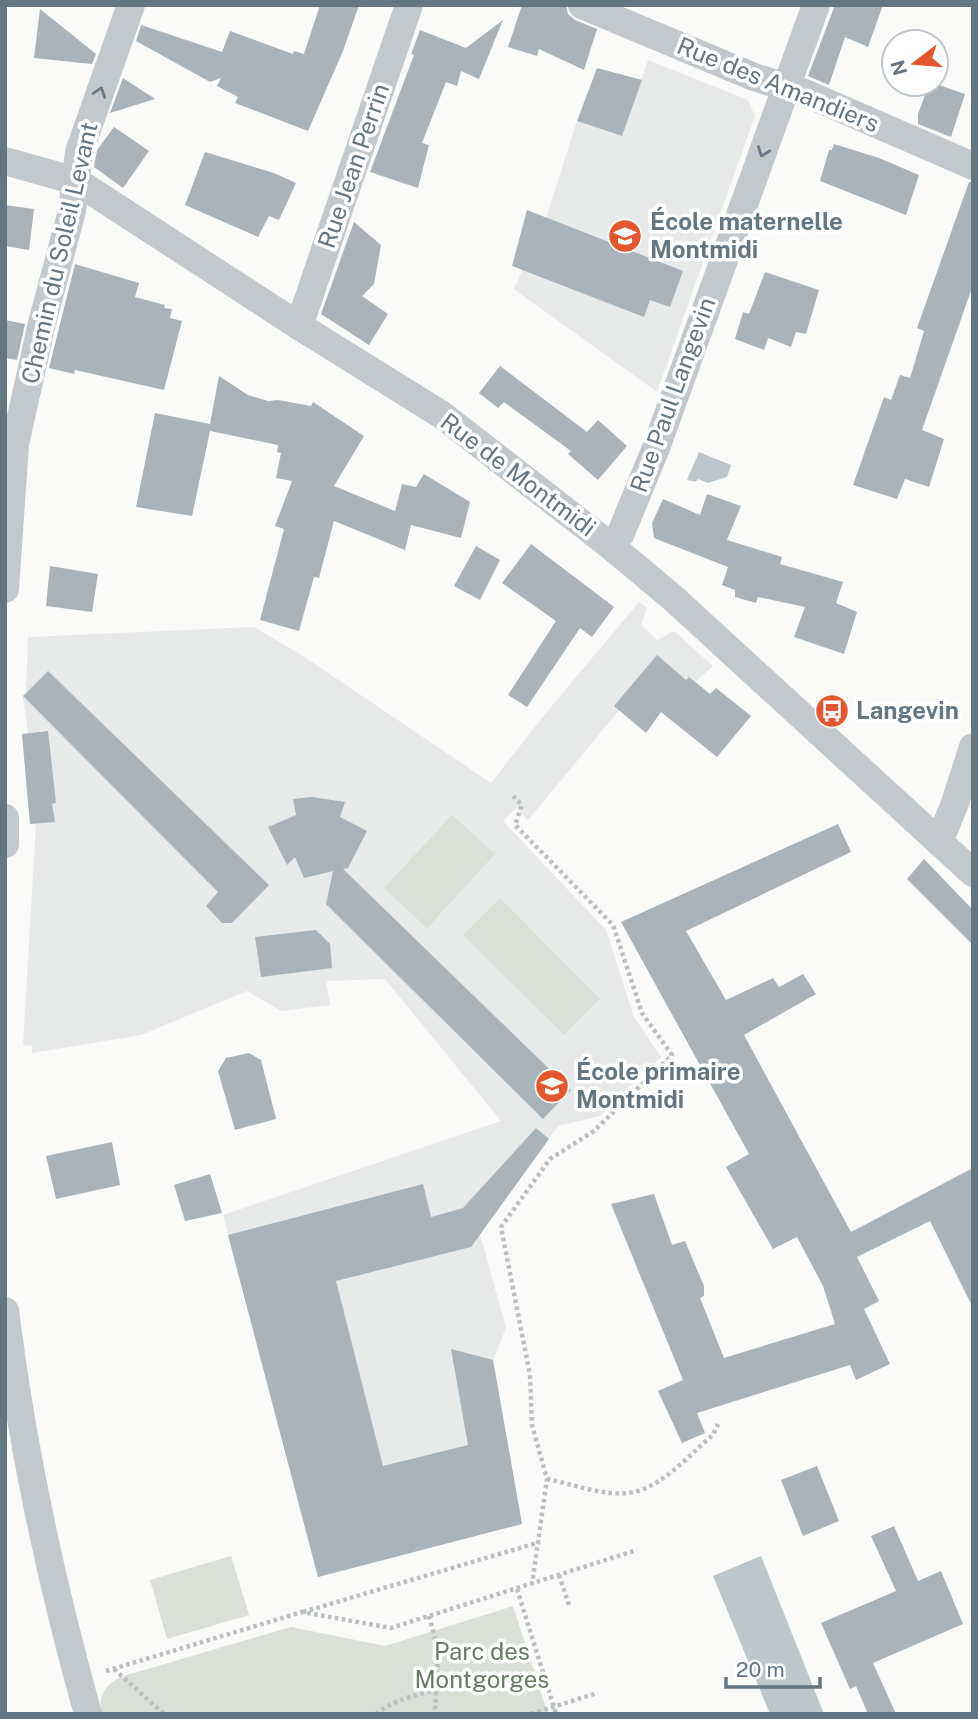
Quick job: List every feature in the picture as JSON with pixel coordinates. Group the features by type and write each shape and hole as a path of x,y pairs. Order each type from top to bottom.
{"street":[{"name":"Chemin du Soleil Levant","path":"5,589 15,443 42,323 72,211 79,152 131,5"},
{"name":"Rue Jean Perrin","path":"299,326 409,5"},
{"name":"Rue des Amandiers","path":"582,5 754,77 805,93 973,166"},
{"name":"Rue Paul Langevin","path":"612,547 621,533 656,448 816,5"},
{"name":"Rue de Montmidi","path":"5,161 76,181 442,415 673,597 973,873"},
{"path":"939,842 973,747"},
{"path":"5,818 5,844"},
{"path":"5,1311 21,1422 60,1610 88,1714"}],"path":[{"path":"513,796 522,805 515,825 613,925 642,1013 672,1055 594,1131 550,1159 501,1227 530,1375 532,1426 547,1479 532,1584"},
{"path":"547,1479 606,1492 627,1493 643,1490 659,1481 713,1434 718,1424"},
{"path":"78,1679 540,1542"},
{"path":"302,1612 391,1628 637,1550"},
{"path":"559,1575 570,1608"},
{"path":"517,1589 556,1714"},
{"path":"429,1616 438,1650 435,1714"},
{"path":"113,1669 164,1714"},
{"path":"376,1714 396,1702 436,1689"},
{"path":"531,1714 597,1693"}],"shaded area":[{"name":"École maternelle Montmidi","path":"648,60 748,100 755,116 657,392 514,289 546,218 578,118 590,121 589,125 622,136"},
{"path":"699,452 731,465 727,477 708,483 698,479 696,482 687,480"},
{"name":"École primaire Montmidi","path":"639,602 647,608 641,625 657,640 674,631 713,666 695,682 703,689 620,709 528,820 516,808 503,821 606,930 634,1017 661,1057 600,1116 558,1126 480,1234 506,1328 493,1360 522,1524 318,1577 223,1215 501,1121 385,979 326,981 330,1005 281,1011 247,991 141,1035 32,1053 32,1046 23,1045 36,824 30,824 22,734 28,733 23,696 26,693 28,637 254,627 303,656 491,783"},
{"path":"761,1556 824,1714 770,1714 713,1576"}],"green space":[{"path":"452,815 495,854 427,928 384,888"},
{"path":"500,898 600,999 564,1035 463,935"},
{"path":"231,1556 249,1615 167,1639 150,1580"},
{"name":"Parc des Montgorges","path":"513,1606 548,1714 102,1714 104,1692 120,1677 291,1627 385,1646"}],"building":[{"path":"320,5 359,5 343,51 308,131 235,103 238,97 217,86 221,78 210,82 136,41 141,25 222,52 230,31 293,54 294,51 304,54"},
{"path":"522,5 566,5 568,14 575,20 597,29 584,70 539,49 537,56 508,47"},
{"path":"835,5 883,5 868,47 845,37 829,85 808,76"},
{"path":"40,9 96,54 92,64 34,58"},
{"path":"503,20 479,79 461,71 457,86 446,82 422,143 429,145 418,188 370,172 414,55 411,54 420,30 466,48"},
{"path":"597,68 642,80 622,136 577,121"},
{"path":"123,78 155,99 110,113"},
{"path":"950,89 965,94 951,137 918,124 918,114 924,98 950,98"},
{"path":"114,127 149,151 123,188 94,167 97,150"},
{"path":"834,144 879,158 919,175 906,215 820,181 829,150 832,150"},
{"path":"205,152 274,173 296,183 279,220 269,216 258,237 185,205"},
{"path":"969,182 973,182 973,285 922,430 944,439 929,487 905,479 897,499 853,485 884,397 891,400 900,375 910,378 924,331 917,328"},
{"path":"5,205 34,209 29,250 5,246"},
{"path":"527,210 683,271 670,307 650,300 644,317 512,266"},
{"path":"354,222 381,245 374,284 362,296 388,314 369,345 321,314"},
{"path":"75,264 139,283 135,297 165,305 164,308 172,309 170,318 182,321 164,390 75,370 74,374 49,368"},
{"path":"765,272 819,290 806,334 796,332 791,347 768,338 764,350 735,339 743,312 749,314"},
{"path":"5,320 25,324 17,360 5,358"},
{"path":"500,366 587,432 598,420 627,446 598,480 568,454 571,451 504,402 498,408 479,393"},
{"path":"219,376 248,395 268,401 278,400 311,406 313,402 364,436 334,486 395,511 402,484 416,487 424,474 470,502 461,538 411,525 405,550 334,521 319,578 314,577 299,631 260,620 284,529 275,526 292,481 276,478 281,453 277,452 278,445 210,431 192,516 136,507 155,413 210,424"},
{"path":"707,494 741,506 727,540 782,557 780,564 843,582 836,603 857,612 844,654 794,637 805,607 758,597 756,603 735,597 735,590 722,585 728,567 654,538 652,523 663,499 700,515"},
{"path":"531,544 614,607 592,637 580,628 527,707 508,695 556,621 502,583"},
{"path":"476,546 500,560 480,600 454,586"},
{"path":"50,566 98,574 92,612 46,606"},
{"path":"657,655 686,680 689,677 710,694 716,688 751,716 717,757 661,712 646,733 614,706"},
{"path":"48,671 269,885 232,923 222,923 206,906 218,892 23,696"},
{"path":"48,731 56,803 52,804 55,822 30,824 22,734"},
{"path":"312,797 345,802 340,817 367,831 348,868 343,869 571,1090 543,1119 326,904 333,871 304,878 295,857 287,865 268,827 296,815 293,799"},
{"path":"838,824 851,852 686,931 726,1000 773,978 779,987 803,974 816,994 744,1035 851,1232 973,1168 973,1308 930,1221 857,1257 879,1301 864,1309 890,1364 856,1380 850,1365 697,1413 705,1433 682,1443 658,1391 683,1380 611,1204 654,1194 672,1245 685,1241 704,1286 704,1296 700,1298 724,1358 835,1324 823,1286 797,1237 773,1249 726,1167 749,1154 621,922"},
{"path":"924,859 973,910 973,945 907,879"},
{"path":"316,930 330,944 332,968 261,977 255,937"},
{"path":"249,1053 261,1060 276,1119 235,1130 218,1071 226,1058"},
{"path":"536,1128 549,1139 471,1247 336,1281 383,1466 468,1445 451,1349 493,1360 522,1524 318,1577 228,1235 423,1184 431,1217 463,1208"},
{"path":"112,1142 120,1185 56,1199 46,1156"},
{"path":"210,1174 222,1213 185,1221 174,1185"},
{"path":"817,1466 839,1521 803,1536 781,1480"},
{"path":"894,1526 918,1581 941,1571 963,1624 873,1663 896,1714 868,1714 856,1686 850,1689 821,1623 896,1591 871,1536"}],"place":[{"name":"École maternelle Montmidi","path":"625,236"},
{"name":"Langevin","path":"832,711"},
{"name":"École primaire Montmidi","path":"552,1086"}]}
